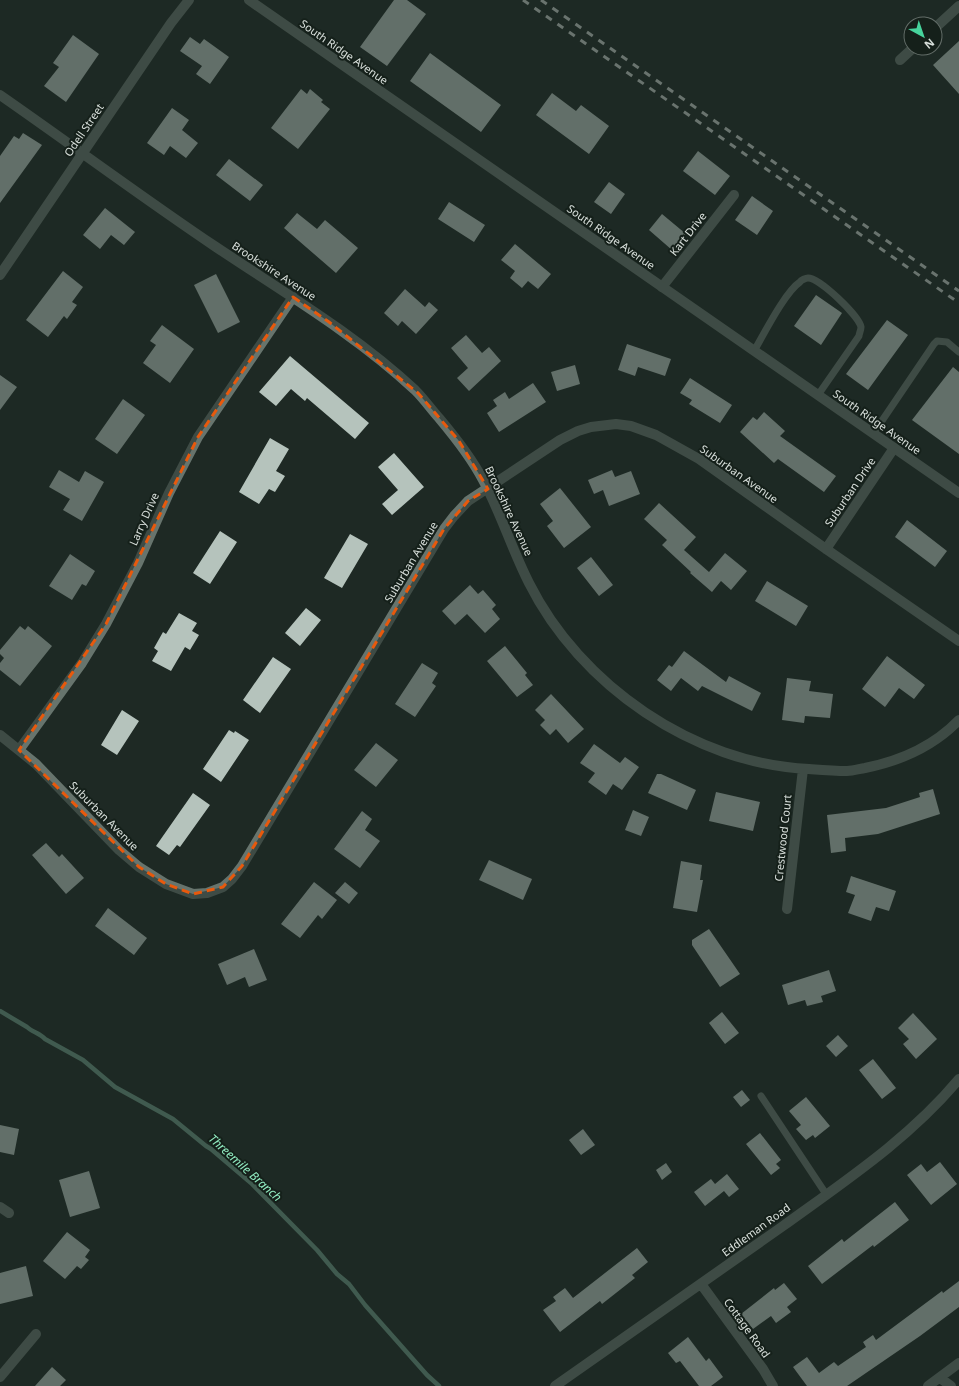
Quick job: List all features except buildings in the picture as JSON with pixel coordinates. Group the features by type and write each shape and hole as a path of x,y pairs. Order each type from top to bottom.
{"street":[{"name":"Odell Street","path":"0,275 171,23 189,0"},
{"name":"South Ridge Avenue","path":"249,0 959,493"},
{"path":"943,21 959,6"},
{"path":"900,60 904,56"},
{"name":"Brookshire Avenue","path":"0,95 214,245 330,322 418,393 459,441 482,477 528,583 550,620 573,649 608,684 644,712 698,743 741,759 790,768 850,771 887,764 920,749 936,740 959,720"},
{"name":"Kart Drive","path":"662,287 734,195"},
{"name":"Larry Drive","path":"19,750 82,663 106,624 138,563 168,493 198,437 293,297"},
{"name":"Suburban Avenue","path":"0,735 36,764 119,850 139,867 166,884 193,894 207,893 223,887 232,879 242,866 444,529 454,516 468,501 560,440 578,431 591,427 616,424 631,426 656,435 699,459 959,641"},
{"name":"Suburban Drive","path":"826,549 894,448"},
{"name":"Crestwood Court","path":"787,909 802,769"},
{"name":"Eddleman Road","path":"555,1386 859,1171 922,1118 943,1098 959,1078"},
{"path":"0,1207 9,1213"},
{"name":"Cottage Road","path":"701,1284 763,1369 773,1386"},
{"path":"0,1377 36,1334"},
{"path":"928,1386 959,1364"},
{"path":"940,1378 951,1386"}],"lane":[{"path":"754,351 786,296 794,286 808,278 820,282 832,291 858,320 861,328 859,336 818,396"},
{"path":"873,434 937,341 947,342 959,352"},
{"path":"761,1096 826,1194"}],"highlighted area":[{"path":"293,297 329,322 418,393 459,441 488,489 468,501 444,529 242,866 223,887 193,894 166,884 139,867 19,750 106,624 198,437"}],"waterway":[{"name":"Threemile Branch","path":"0,1011 41,1035 45,1039 83,1060 115,1087 173,1119 251,1183 317,1250 337,1274 349,1284 365,1305 427,1375 439,1386"}],"railway":[{"path":"523,0 959,303"},
{"path":"541,0 959,291"}]}
